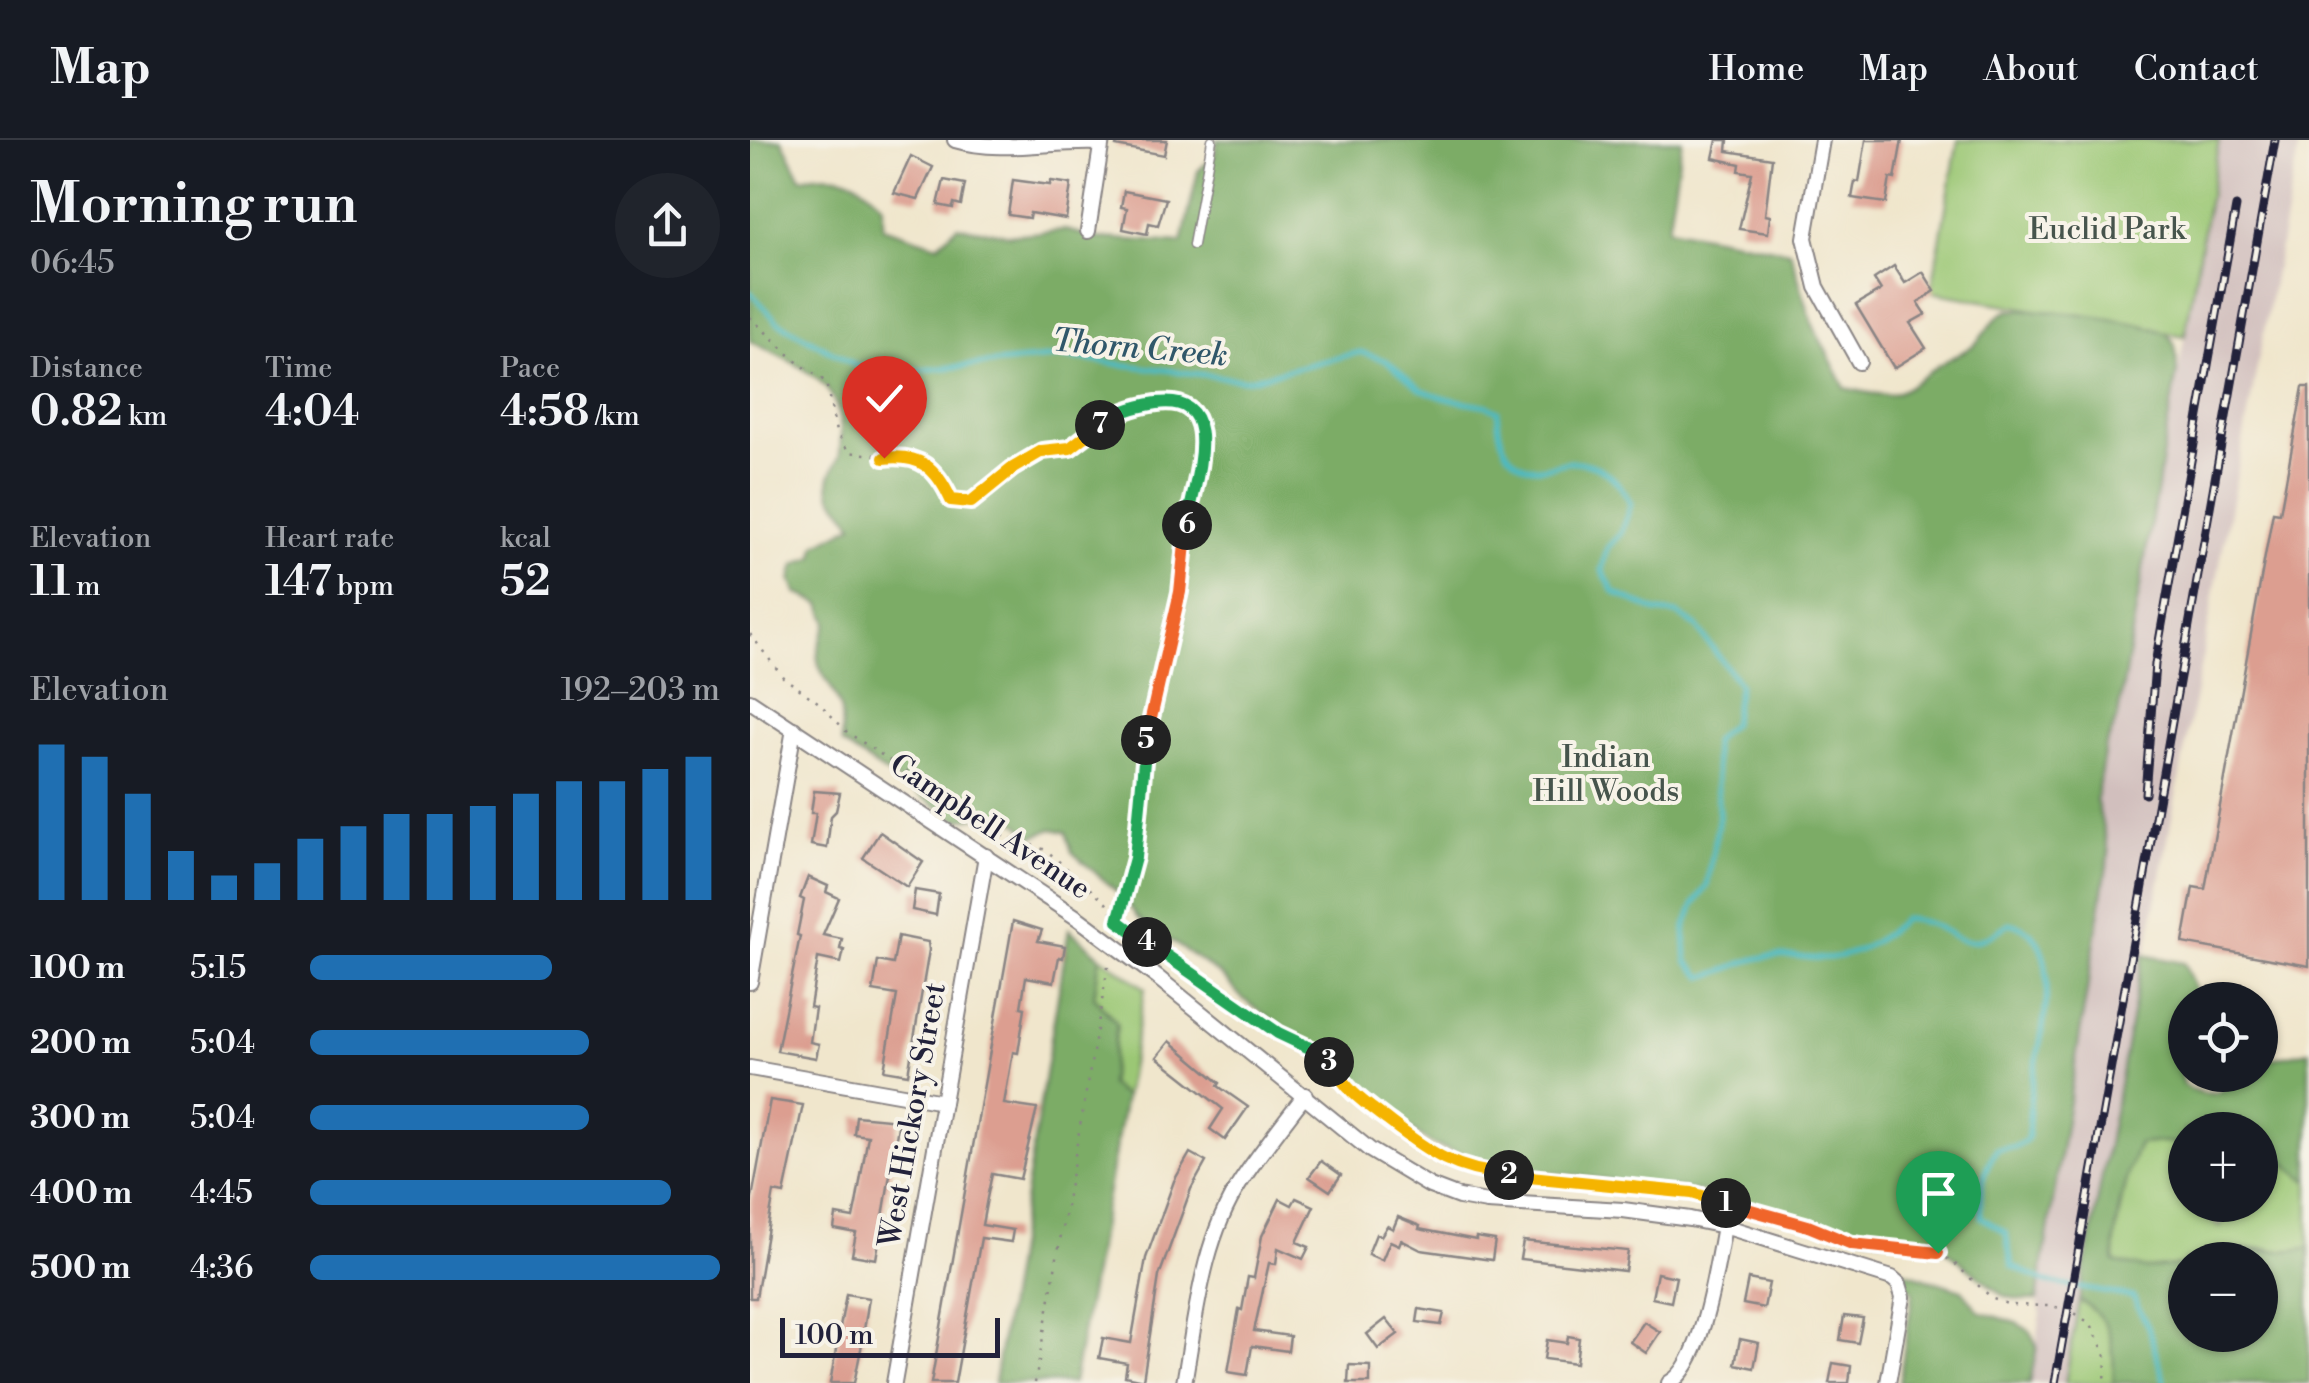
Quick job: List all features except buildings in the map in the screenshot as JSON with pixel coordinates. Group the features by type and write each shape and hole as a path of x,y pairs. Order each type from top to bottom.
{"street":[{"path":"956,140 1002,148 1065,141 1102,142 1088,232"},
{"path":"1822,140 1805,238 1817,287 1859,362"},
{"name":"Campbell Avenue","path":"750,702 1080,919 1370,1150 1430,1186 1487,1202 1623,1210 1724,1226 1892,1278 1899,1284 1903,1297 1888,1383"},
{"path":"750,982 794,729"},
{"name":"West Hickory Street","path":"894,1383 986,856"},
{"path":"750,1068 943,1102"},
{"path":"1184,1383 1201,1287 1218,1230 1239,1185 1305,1095"},
{"path":"1669,1383 1680,1378 1706,1319 1724,1226"}],"lane":[{"path":"1193,245 1212,140"}],"path":[{"path":"750,317 796,361 826,382 836,432 850,452 884,458 906,456 928,466 942,480 951,500 971,502 1013,468 1042,451 1070,448 1114,414 1174,401 1193,410 1202,426 1180,592 1147,730 1135,858 1117,923"},
{"path":"750,634 783,677 819,702 847,732 963,809 988,831 1046,850 1106,902 1117,923 1278,1033 1316,1051 1357,1100 1450,1163 1484,1173 1692,1193 1808,1226 1852,1244 1938,1253 1994,1299 2010,1305 2070,1310 2090,1324 2104,1345 2106,1383"},
{"path":"1035,1383 1107,968"}],"shaded area":[{"path":"2219,140 2300,140 2065,1383 2030,1383 2041,1314 2037,1300 2109,853 2096,800 2105,748 2118,714"}],"green space":[{"name":"Indian Hill Woods","path":"750,140 782,140 801,178 826,175 856,182 883,205 883,227 938,245 957,226 1010,235 1065,230 1099,238 1182,243 1198,171 1214,156 1217,140 1682,140 1668,228 1790,251 1813,325 1845,388 1887,395 1903,390 1972,347 2008,311 2090,316 2168,335 2175,346 2177,371 2118,715 2105,748 2096,799 2109,853 2037,1300 2002,1295 1940,1245 1917,1239 1879,1238 1842,1231 1705,1192 1505,1167 1433,1145 1364,1096 1336,1058 1273,1021 1242,998 1222,976 1138,918 1123,897 1072,852 1066,832 1052,829 1032,837 1007,818 979,816 957,820 842,744 839,704 818,658 828,623 821,604 797,593 791,580 795,565 814,557 816,545 853,525 829,488 840,452 839,414 824,385 812,375 750,341"},
{"name":"Euclid Park","path":"1958,140 2219,140 2185,336 1931,292"},
{"path":"1069,929 1100,956 1094,997 1117,1024 1109,1085 1125,1097 1073,1383 994,1383"},
{"path":"2143,955 2184,963 2192,982 2168,982 2168,1092 2278,1092 2278,1057 2309,1051 2309,1182 2278,1157 2278,1112 2168,1112 2168,1143 2139,1144 2128,1172 2120,1202 2114,1262 2147,1269 2168,1267 2168,1352 2278,1352 2278,1251 2309,1247 2309,1383 2113,1383 2110,1335 2099,1316 2079,1301"},
{"path":"1100,956 1145,988 1125,1097 1109,1085 1117,1023 1094,997"},
{"path":"2168,1143 2168,1222 2214,1222 2220,1226 2223,1222 2278,1222 2278,1157 2309,1182 2309,1247 2290,1254 2278,1251 2278,1242 2168,1242 2168,1352 2277,1352 2309,1383 2065,1383 2079,1301 2093,1308 2114,1262 2127,1171 2139,1144"},
{"path":"1891,1267 1962,1290 1980,1312 2030,1331 2037,1346 2030,1383 1899,1383 1913,1292"}],"waterway":[{"name":"Thorn Creek","path":"750,292 778,322 859,367 896,375 1061,357 1246,380 1361,352 1387,361 1420,389 1498,411 1502,441 1519,463 1539,468 1578,462 1610,476 1631,504 1621,533 1607,548 1602,570 1614,592 1657,612 1677,614 1696,626 1739,684 1732,724 1713,741 1719,816 1707,886 1685,929 1687,961 1703,977 1763,957 1838,957 1872,943 1903,919 1921,921 1966,941 1991,935 2009,923 2029,932 2041,948 2047,996 2027,1140 2015,1147 1997,1149 1992,1157 1983,1182 1981,1217 2006,1233 2012,1266 2046,1282 2133,1297 2148,1327 2165,1383"}],"railway":[{"path":"2055,1383 2275,140"},
{"path":"2145,794 2155,664 2236,207"}],"route":[{"path":"884,458 906,456 928,466 942,480 951,500 971,502 1013,468 1042,451 1070,448 1114,414 1174,401 1193,410 1202,426 1180,592 1147,730 1135,858 1118,921 1278,1033 1316,1051 1357,1100 1450,1163 1484,1173 1692,1193 1808,1226 1852,1244 1938,1253"}]}
